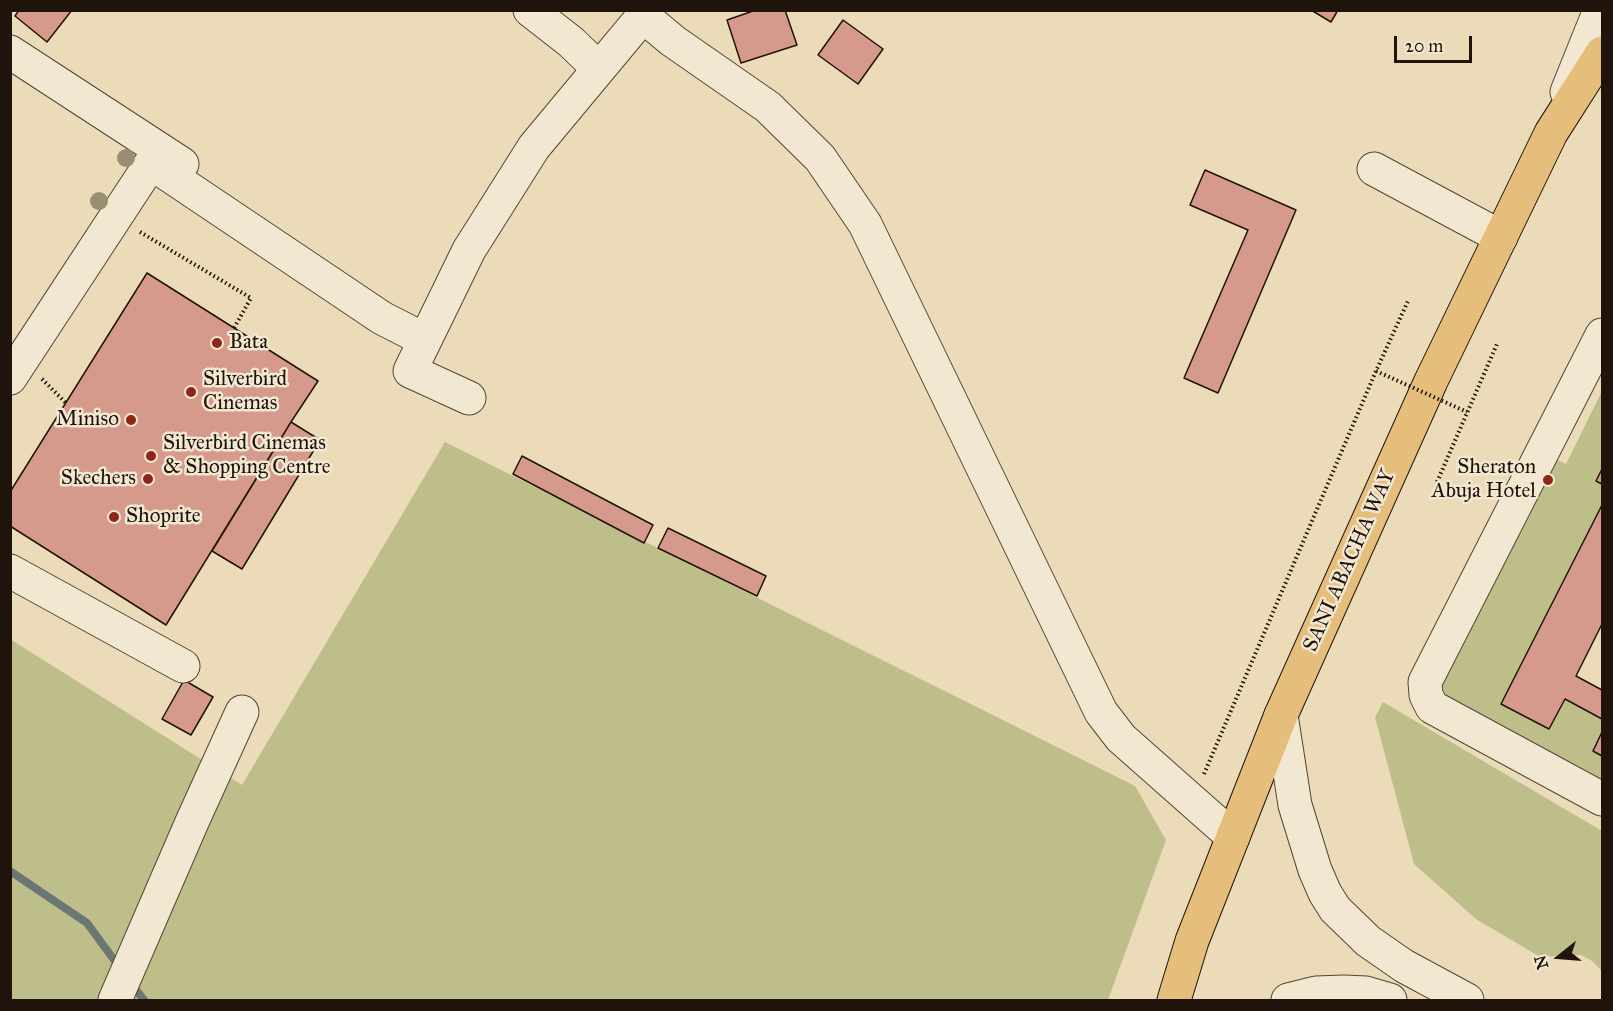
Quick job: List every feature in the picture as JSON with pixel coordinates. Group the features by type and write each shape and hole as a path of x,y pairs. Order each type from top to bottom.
{"highway":[{"name":"SANI ABACHA WAY","path":"1174,1000 1192,941 1281,715 1431,381 1551,133 1602,53"}],"street":[{"path":"530,10 571,42 598,68"},
{"path":"1551,133 1600,10"},
{"path":"469,398 410,371 469,250 534,147 646,13 673,41 768,107 820,158 865,224 1101,712 1121,738 1233,837"},
{"path":"10,52 322,255 382,318"},
{"path":"10,378 151,163 382,318 425,340"},
{"path":"1374,169 1501,237"},
{"path":"1602,335 1425,682 1426,695 1432,707 1602,799"},
{"path":"10,571 183,666"},
{"path":"114,1000 242,712"},
{"path":"1281,715 1295,805 1324,893 1335,909 1368,941 1404,966 1467,1000"},
{"path":"1288,1000 1316,993 1344,992 1366,993 1390,1000"}],"path":[{"path":"115,217 251,298 234,328"},
{"path":"1192,801 1408,301"},
{"path":"1437,482 1497,344"},
{"path":"1376,371 1467,412"}],"green space":[{"path":"1602,391 1602,469 1597,481 1602,484 1602,505 1502,704 1549,729 1565,699 1602,719 1602,732 1593,751 1602,756 1602,779 1442,696 1438,679 1549,456 1566,464"},
{"path":"445,442 1135,786 1166,840 1108,1000 11,1000 10,639 242,785"},
{"path":"1383,702 1602,831 1602,971 1592,961 1581,955 1540,957 1476,919 1414,864 1375,717"}],"building":[{"path":"19,10 72,10 47,42 15,16"},
{"path":"756,10 785,10 797,45 741,63 727,20"},
{"path":"1311,10 1338,10 1331,22"},
{"path":"843,20 883,49 858,84 818,55"},
{"path":"1205,170 1296,210 1218,393 1184,378 1248,230 1190,205"},
{"name":"Silverbird Cinemas & Shopping Centre","path":"147,273 318,381 166,625 10,526 10,492"},
{"path":"291,422 320,440 242,569 212,551"},
{"path":"522,456 653,525 644,543 513,474"},
{"path":"1602,469 1602,484 1596,481"},
{"path":"1602,505 1602,624 1576,676 1602,690 1602,719 1565,699 1549,729 1501,704"},
{"path":"668,528 766,576 757,596 658,548"},
{"path":"184,680 213,697 191,735 162,719"},
{"path":"1602,732 1602,756 1593,751"}],"waterway":[{"path":"10,871 87,923 120,968"},
{"path":"132,985 144,1000"}],"place":[{"name":"Bata","path":"217,343"},
{"name":"Silverbird Cinemas","path":"191,392"},
{"name":"Miniso","path":"131,420"},
{"name":"Silverbird Cinemas & Shopping Centre","path":"151,456"},
{"name":"Skechers","path":"148,479"},
{"name":"Sheraton Abuja Hotel","path":"1548,480"},
{"name":"Shoprite","path":"114,517"}]}
